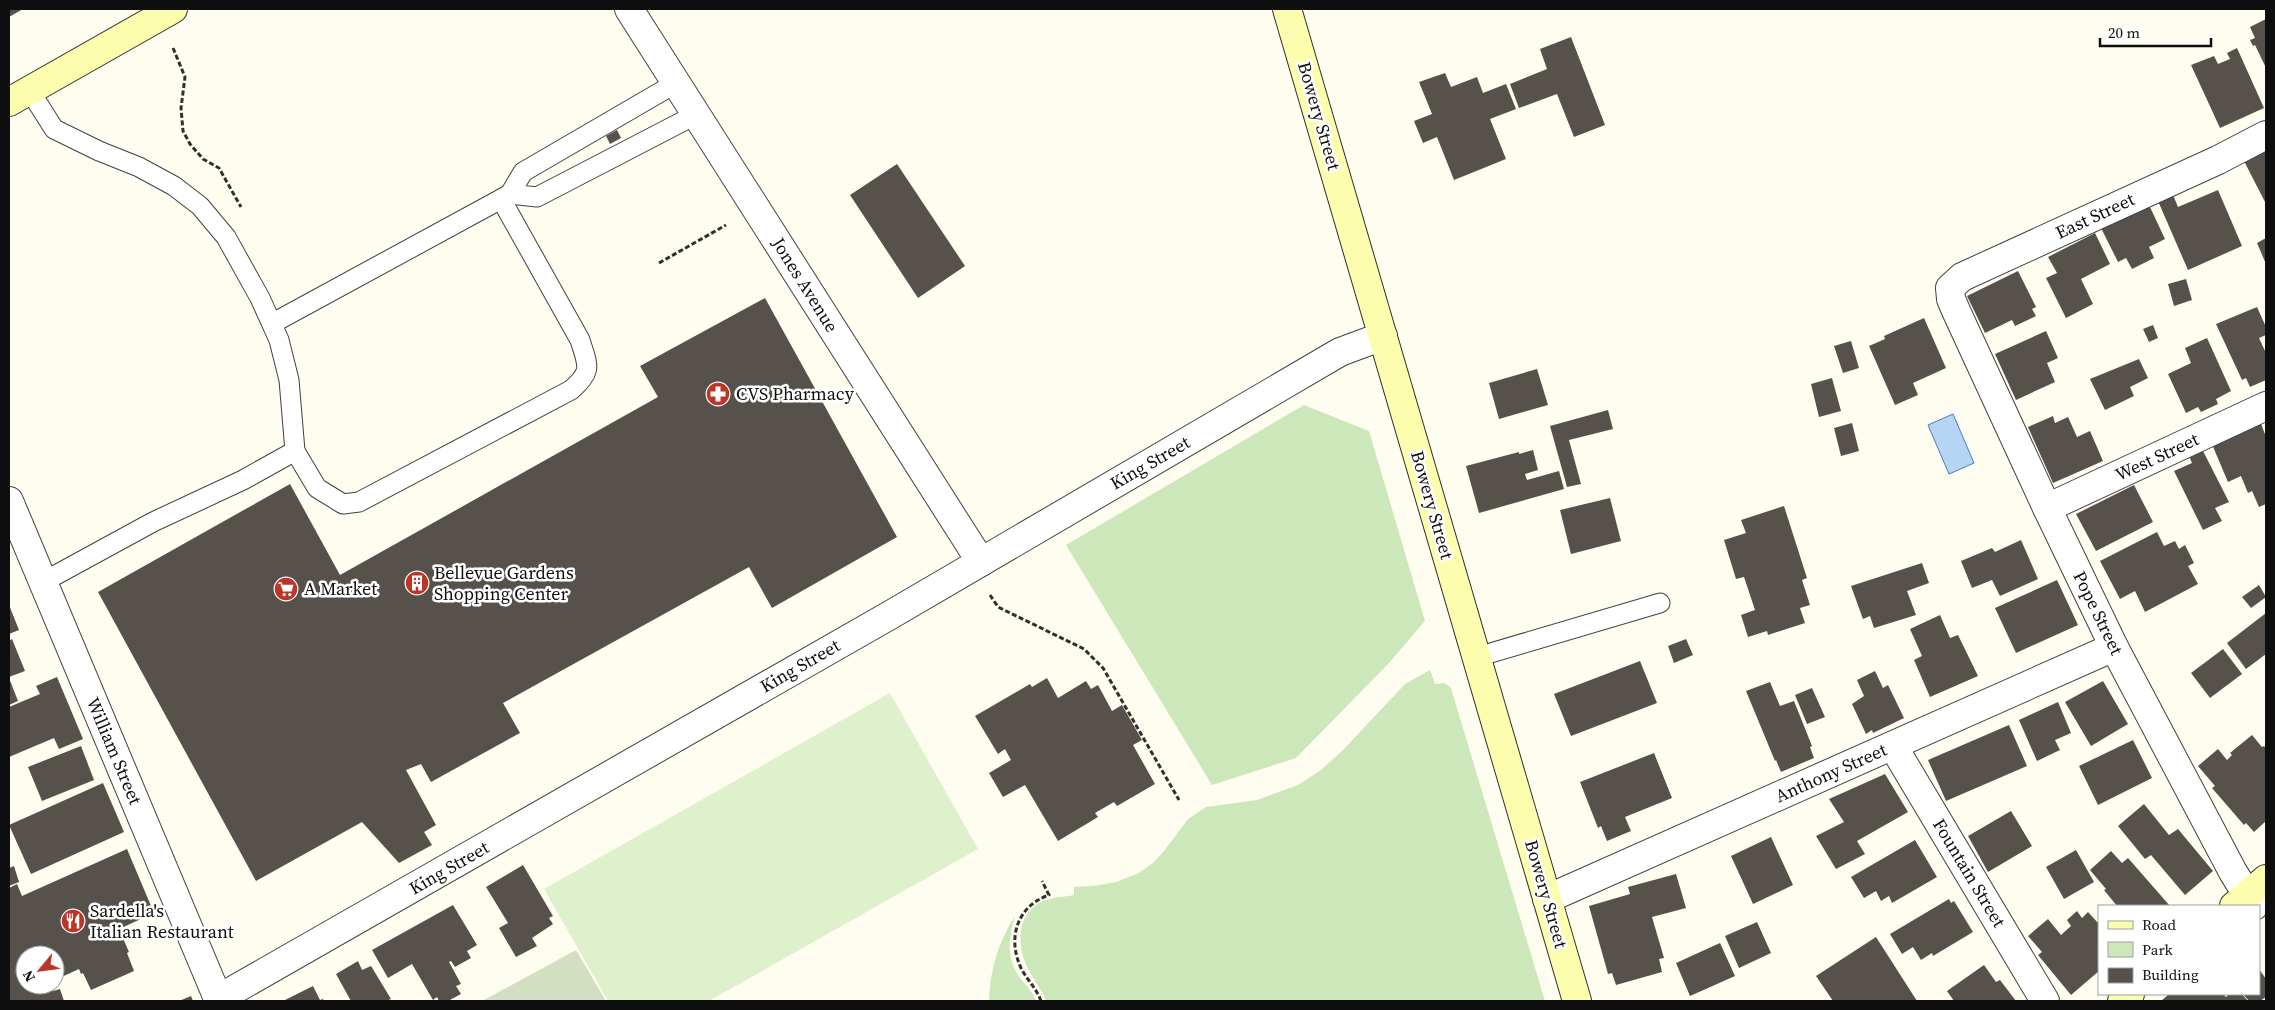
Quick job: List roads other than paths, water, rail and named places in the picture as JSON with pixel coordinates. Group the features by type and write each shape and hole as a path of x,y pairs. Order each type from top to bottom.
{"street":[{"path":"20,97 173,9"},
{"name":"Jones Avenue","path":"629,9 977,564"},
{"name":"Bowery Street","path":"1287,9 1577,1001"},
{"name":"East Street","path":"1957,313 1951,299 1950,288 1962,277 2218,160 2266,135"},
{"name":"Pope Street","path":"1957,313 2047,508 2114,647 2252,900"},
{"name":"King Street","path":"219,1000 977,564 1340,352 1383,336"},
{"name":"West Street","path":"2047,508 2266,406"},
{"name":"William Street","path":"9,502 219,1000"},
{"name":"Anthony Street","path":"1547,899 2114,647"},
{"name":"Fountain Street","path":"1893,746 2045,1001"},
{"name":"Pope Street","path":"2260,915 2266,927"}],"lane":[{"path":"273,323 506,196 523,172 676,83"},
{"path":"20,97 54,129 99,151 139,167 174,186 200,206 226,236 273,323 289,380 295,451 317,488 343,504 360,502 571,390 585,378 588,364 580,340 506,196"},
{"path":"506,196 537,197 696,114"},
{"path":"43,582 153,522 243,480 295,451"},
{"path":"1477,657 1660,603"}],"water":[{"path":"1953,414 1974,463 1949,474 1928,425"}],"place":[{"name":"CVS Pharmacy","path":"718,394"},
{"name":"Bellevue Gardens Shopping Center","path":"417,583"},
{"name":"A Market","path":"286,589"},
{"name":"Sardella's Italian Restaurant","path":"73,921"}]}
